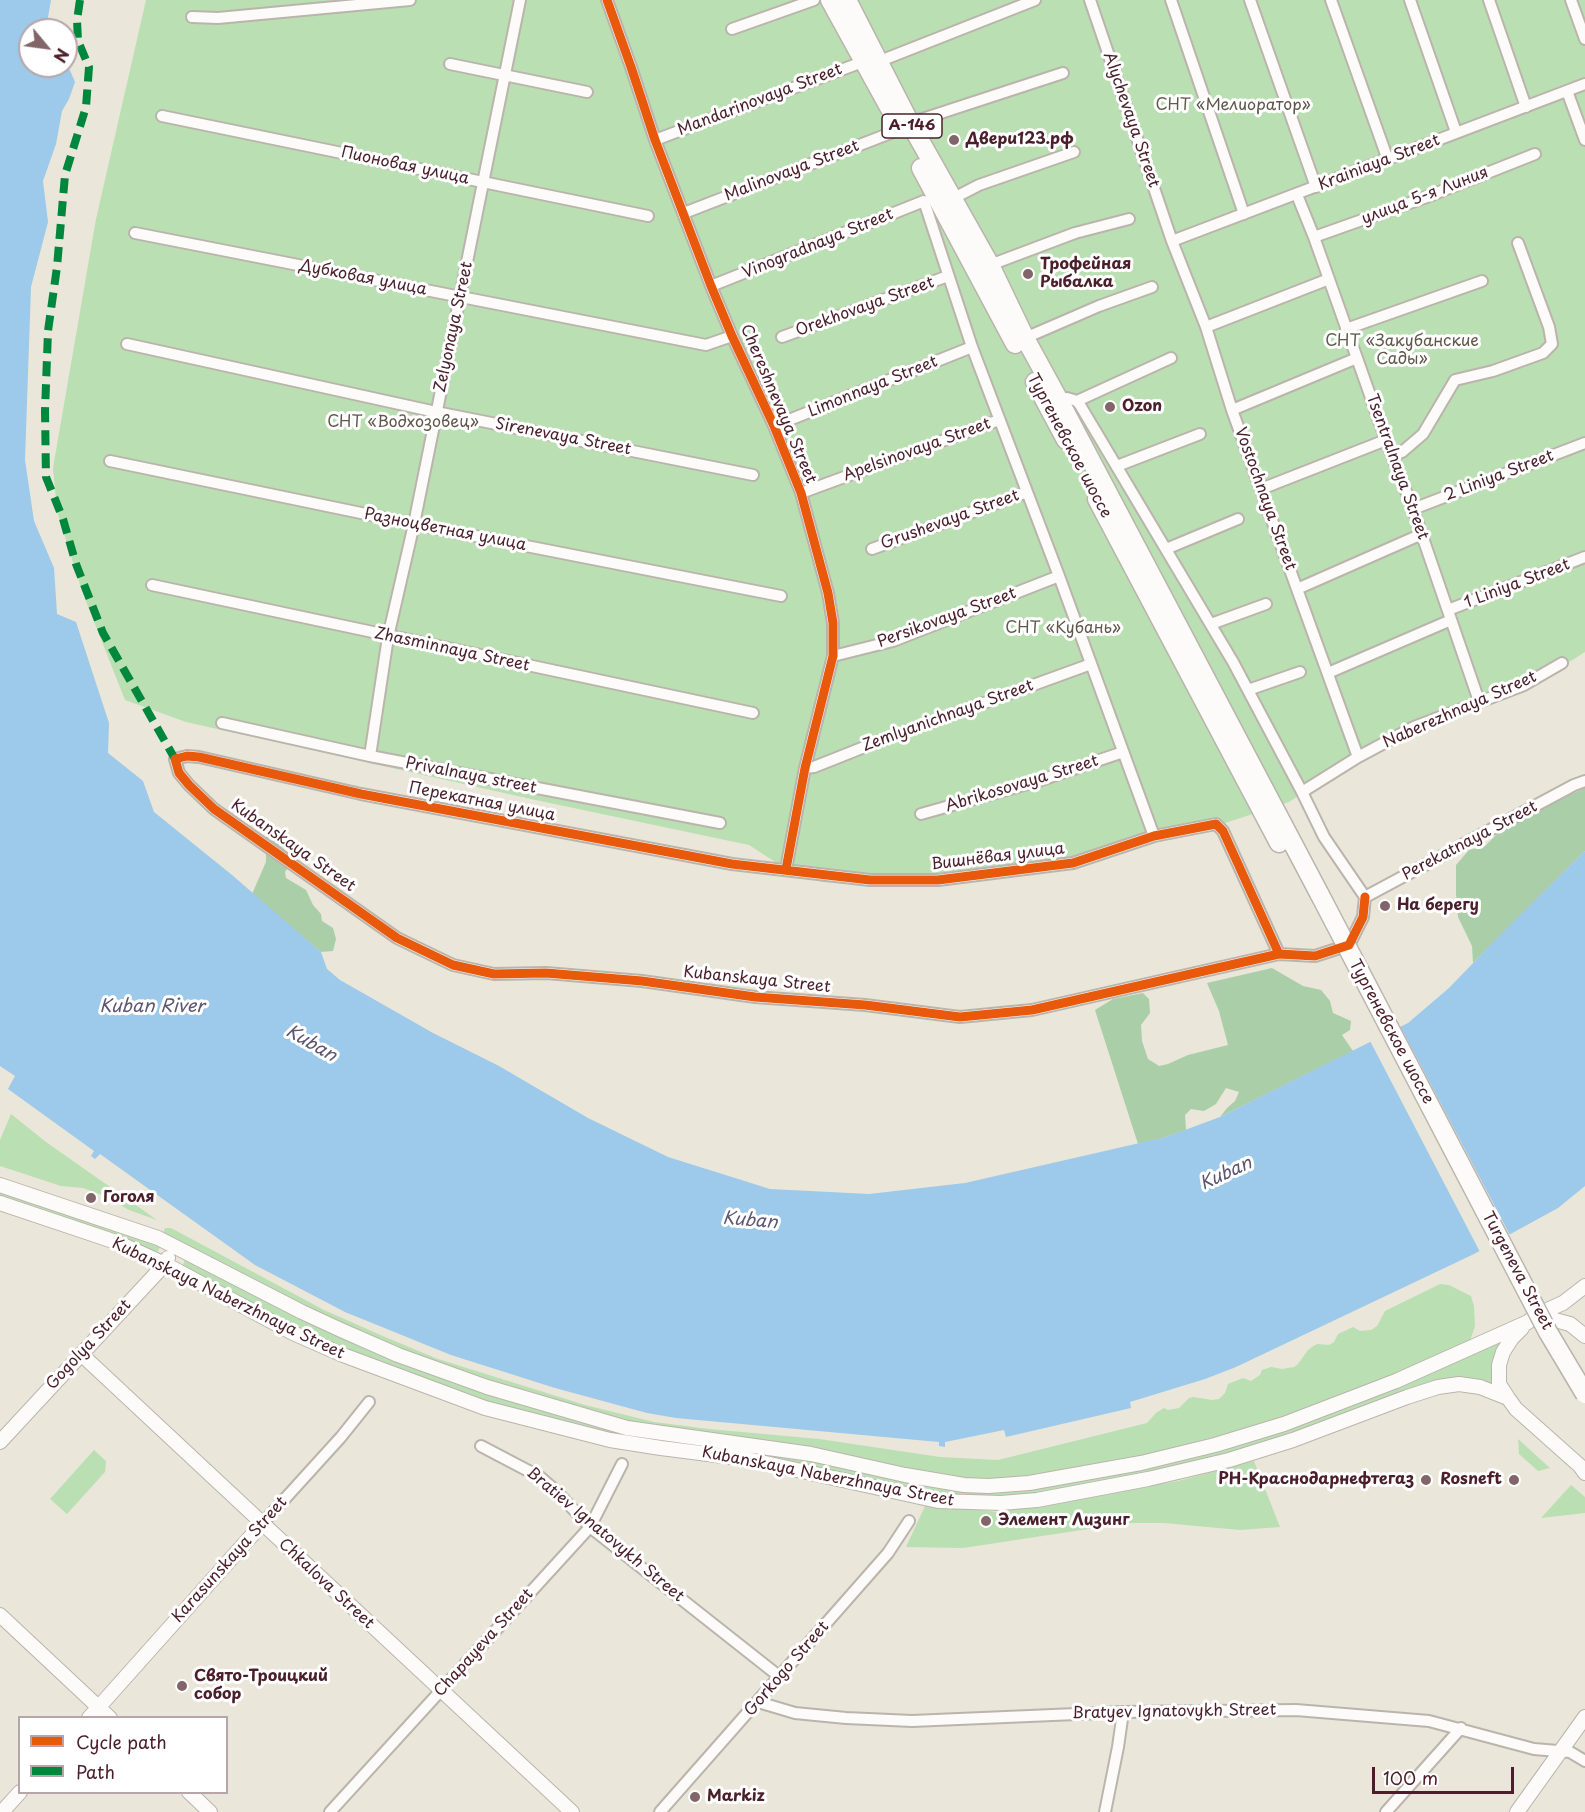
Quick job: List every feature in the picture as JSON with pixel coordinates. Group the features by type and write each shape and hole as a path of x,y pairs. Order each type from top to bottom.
{"highway":[{"name":"Тургеневское шоссе","path":"830,0 872,61"},
{"name":"Тургеневское шоссе","path":"848,0 872,61 906,126 939,201 964,250 1057,395"},
{"name":"Тургеневское шоссе","path":"939,201 990,265 1025,338 1451,1146"},
{"name":"Turgeneva Street","path":"1451,1146 1548,1332 1585,1394"}],"main road":[{"name":"Kubanskaya Naberzhnaya Street","path":"0,1185 135,1229 176,1246 341,1330 398,1355 487,1387 627,1428 811,1454 905,1475 964,1485 1029,1483 1141,1463 1215,1445 1284,1424 1396,1381 1532,1318 1563,1302 1585,1286"},
{"name":"Kubanskaya Naberzhnaya Street","path":"0,1203 119,1243 165,1264 293,1333 343,1356 485,1408 610,1440 747,1458 939,1501 1001,1503 1037,1500 1148,1479 1229,1460 1293,1440 1407,1397 1459,1384 1480,1387 1508,1398 1516,1409 1583,1468"},
{"name":"Gogolya Street","path":"0,1442 165,1264 176,1246"},
{"path":"1508,1398 1499,1384 1503,1352 1512,1338 1532,1318 1570,1324 1585,1336"},
{"name":"Chkalova Street","path":"81,1354 572,1812"},
{"name":"Karasunskaya Street","path":"91,1716 262,1524"},
{"path":"0,1615 108,1716"},
{"path":"1517,1812 1585,1716"},
{"path":"2,1812 18,1794"},
{"path":"191,1794 210,1812"}],"street":[{"path":"192,17 218,18 410,0"},
{"name":"Zelyonaya Street","path":"370,756 388,637 414,524 520,0"},
{"name":"Chereshnevaya Street","path":"607,0 655,140 711,286 774,426 801,493 828,593 833,623 833,656 805,768 788,869"},
{"path":"732,29 814,0"},
{"name":"Mandarinovaya Street","path":"655,140 1035,0"},
{"name":"Alychevaya Street","path":"1090,0 1172,241"},
{"path":"1171,0 1244,214"},
{"path":"1250,0 1316,187"},
{"path":"1331,0 1388,160"},
{"path":"1410,0 1456,132"},
{"path":"1489,0 1526,107"},
{"path":"1571,0 1585,39"},
{"path":"450,64 587,92"},
{"name":"Malinovaya Street","path":"684,213 906,126 1063,73"},
{"name":"Krainiaya Street","path":"1172,241 1585,84"},
{"path":"1567,91 1585,140"},
{"name":"Пионовая улица","path":"162,116 648,216"},
{"name":"Vinogradnaya Street","path":"711,286 979,185 1074,152"},
{"name":"улица 5-я Линия","path":"1314,237 1424,198 1534,154"},
{"name":"Tsentralnaya Street","path":"1297,195 1422,534 1478,698"},
{"path":"939,201 940,249 972,347 1154,836"},
{"path":"990,265 1075,233 1129,219"},
{"name":"Дубковая улица","path":"135,233 706,345 732,336"},
{"name":"Vostochnaya Street","path":"1172,241 1206,327 1232,410 1358,757"},
{"path":"1392,455 1402,452 1423,434 1455,380 1493,371 1544,353 1552,344 1549,327 1518,243"},
{"path":"940,249 964,250"},
{"name":"Orekhovaya Street","path":"782,337 948,276"},
{"path":"1206,327 1329,279"},
{"path":"1346,330 1482,281"},
{"path":"1025,338 1099,306 1152,287"},
{"name":"Sirenevaya Street","path":"127,344 436,412 753,475"},
{"name":"Limonnaya Street","path":"774,426 972,347"},
{"path":"1171,358 1057,395 1117,466 1248,690 1324,837 1365,897"},
{"path":"1232,410 1357,358"},
{"name":"Apelsinovaya Street","path":"801,493 999,420"},
{"path":"1117,466 1200,434"},
{"path":"1261,489 1386,440"},
{"name":"2 Liniya Street","path":"1413,509 1585,443"},
{"name":"Разноцветная улица","path":"110,461 414,524 781,596"},
{"name":"Grushevaya Street","path":"872,549 1027,492"},
{"path":"1166,549 1238,519"},
{"path":"1297,589 1422,534"},
{"name":"1 Liniya Street","path":"1328,673 1450,615 1585,557"},
{"name":"Persikovaya Street","path":"833,656 892,641 1059,576"},
{"name":"Zhasminnaya Street","path":"152,585 753,713"},
{"path":"1211,624 1266,604"},
{"name":"Naberezhnaya Street","path":"1302,792 1358,757 1414,727 1478,698 1524,684 1562,663"},
{"name":"Zemlyanichnaya Street","path":"805,768 814,767 1091,664"},
{"path":"1248,690 1300,672"},
{"name":"Privalnaya street","path":"222,723 370,756 720,823"},
{"name":"Abrikosovaya Street","path":"921,814 1038,781 1123,752"},
{"name":"Перекатная улица","path":"175,759 187,756 200,757 361,794 732,864 788,869"},
{"name":"Kubanskaya Street","path":"175,759 179,773 214,809 397,938 453,965 494,974 546,973 642,981 754,997 865,1005 960,1017 1032,1010 1279,954 1315,956 1349,945 1363,917 1365,897"},
{"name":"Perekatnaya Street","path":"1365,897 1585,781"},
{"name":"Вишнёвая улица","path":"788,869 870,880 938,880 1073,863 1154,836 1216,824 1223,831 1279,954"},
{"name":"Karasunskaya Street","path":"262,1524 341,1437 369,1402"},
{"name":"Bratiev Ignatovykh Street","path":"481,1446 540,1477 590,1527 780,1677"},
{"name":"Chapayeva Street","path":"330,1812 590,1527 622,1464"},
{"name":"Gorkogo Street","path":"660,1812 888,1553 909,1521"},
{"name":"Bratyev Ignatovykh Street","path":"758,1702 795,1713 912,1721 1123,1713 1296,1710 1429,1721 1534,1749 1570,1752 1585,1761"},
{"path":"1105,1812 1123,1713"},
{"path":"1386,1812 1461,1728"}],"green space":[{"path":"146,0 1585,0 1585,652 1566,664 1358,757 1289,802 1219,825 1077,865 934,883 883,886 823,882 786,869 749,845 186,722 125,700 82,591 57,511 53,468 96,219"},
{"path":"1585,788 1585,851 1473,963 1472,946 1458,917 1456,865 1469,850 1485,846 1499,832"},
{"path":"272,834 294,859 285,872 286,878 306,890 313,905 321,914 322,921 333,928 336,939 333,951 321,952 252,894 266,862 266,836"},
{"path":"1272,968 1303,986 1321,990 1330,1001 1333,1013 1351,1021 1350,1030 1342,1035 1353,1051 1220,1117 1235,1101 1239,1092 1226,1088 1216,1104 1204,1111 1191,1109 1185,1115 1186,1130 1138,1144 1095,1010 1113,999 1143,993 1149,999 1150,1013 1141,1025 1142,1041 1148,1059 1159,1066 1168,1064 1188,1055 1228,1045 1219,1011 1207,983"},
{"path":"11,1114 46,1142 157,1220 129,1210 105,1196 83,1188 61,1186 0,1166 0,1140"},
{"path":"0,1191 159,1244 160,1247 154,1252 0,1198"},
{"path":"165,1228 171,1228 324,1310 385,1337 438,1359 585,1405 654,1422 819,1439 940,1457 998,1460 1147,1423 1164,1408 1168,1410 1179,1408 1189,1398 1219,1399 1225,1393 1228,1384 1243,1378 1251,1381 1260,1375 1262,1370 1271,1367 1282,1369 1294,1367 1308,1350 1317,1344 1329,1345 1334,1342 1338,1334 1353,1327 1360,1331 1371,1330 1377,1326 1385,1311 1440,1284 1449,1285 1471,1296 1475,1326 1469,1344 1318,1405 1260,1425 1138,1457 989,1481 964,1479 632,1423 561,1404 435,1364 308,1309 163,1233"},
{"path":"186,1258 473,1387 737,1447 998,1490 1324,1415 1484,1350 1505,1339 1497,1390 1472,1380 1236,1452 1077,1487 1010,1497 947,1496 768,1457 624,1437 568,1426 461,1394 359,1356 298,1330 185,1267 183,1264"},
{"path":"1518,1439 1550,1468 1538,1471 1519,1454"},
{"path":"94,1450 106,1461 105,1472 67,1514 50,1499"},
{"path":"1254,1461 1280,1527 1240,1530 1164,1523 1128,1523 963,1548 906,1547 926,1504 997,1512 1178,1481"},
{"path":"1571,1485 1585,1497 1585,1513 1541,1518"}],"water":[{"name":"Kuban River","path":"0,0 51,0 48,18 18,18 18,78 73,78 75,82 62,111 56,144 43,181 48,222 31,287 25,460 34,521 54,568 57,614 76,622 109,723 108,753 143,781 154,812 232,875 321,952 327,969 340,980 433,1033 499,1066 588,1118 668,1157 770,1189 869,1194 965,1183 1166,1137 1220,1117 1408,1023 1449,988 1585,851 1585,1186 1558,1208 1474,1254 1236,1367 1130,1402 1131,1408 1006,1437 1004,1430 945,1442 945,1447 939,1446 939,1442 676,1418 647,1413 555,1388 451,1355 345,1312 255,1265 100,1154 95,1159 91,1156 94,1151 8,1089 15,1076 0,1066"}],"pier":[{"path":"1399,1024 1511,1237 1481,1254 1369,1039"}],"marked path":[{"path":"80,0 77,20 78,41 89,67 86,107 65,175 57,267 48,331 45,411 46,477 103,633 175,759"}],"cycle path":[{"path":"607,0 655,140 711,286 774,426 801,493 828,593 833,623 833,656 805,768 786,869"},
{"path":"1279,954 1223,831 1216,824 1154,836 1073,863 938,880 870,880 732,864 361,794 199,757 187,756 175,759 179,773 214,809 397,938 453,965 494,974 546,973 642,981 755,997 865,1005 960,1017 1032,1010 1279,954 1315,956 1349,945 1363,917 1365,897"}],"place":[{"name":"Двери123.рф","path":"954,140"},
{"name":"Трофейная Рыбалка","path":"1028,274"},
{"name":"Ozon","path":"1110,407"},
{"name":"На берегу","path":"1385,906"},
{"name":"Гоголя","path":"91,1198"},
{"name":"РН-Краснодарнефтегаз","path":"1426,1480"},
{"name":"Rosneft","path":"1514,1480"},
{"name":"Элемент Лизинг","path":"986,1521"},
{"name":"Свято-Троицкий собор","path":"182,1686"},
{"name":"Markiz","path":"695,1797"}],"park label":[{"name":"СНТ «Мелиоратор»","path":"1233,106"},
{"name":"СНТ «Закубанские Сады»","path":"1402,351"},
{"name":"СНТ «Водхозовец»","path":"403,423"},
{"name":"СНТ «Кубань»","path":"1063,629"}],"water label":[{"name":"Kuban","path":"311,1044"},
{"name":"Kuban","path":"1226,1174"},
{"name":"Kuban","path":"750,1221"}]}
